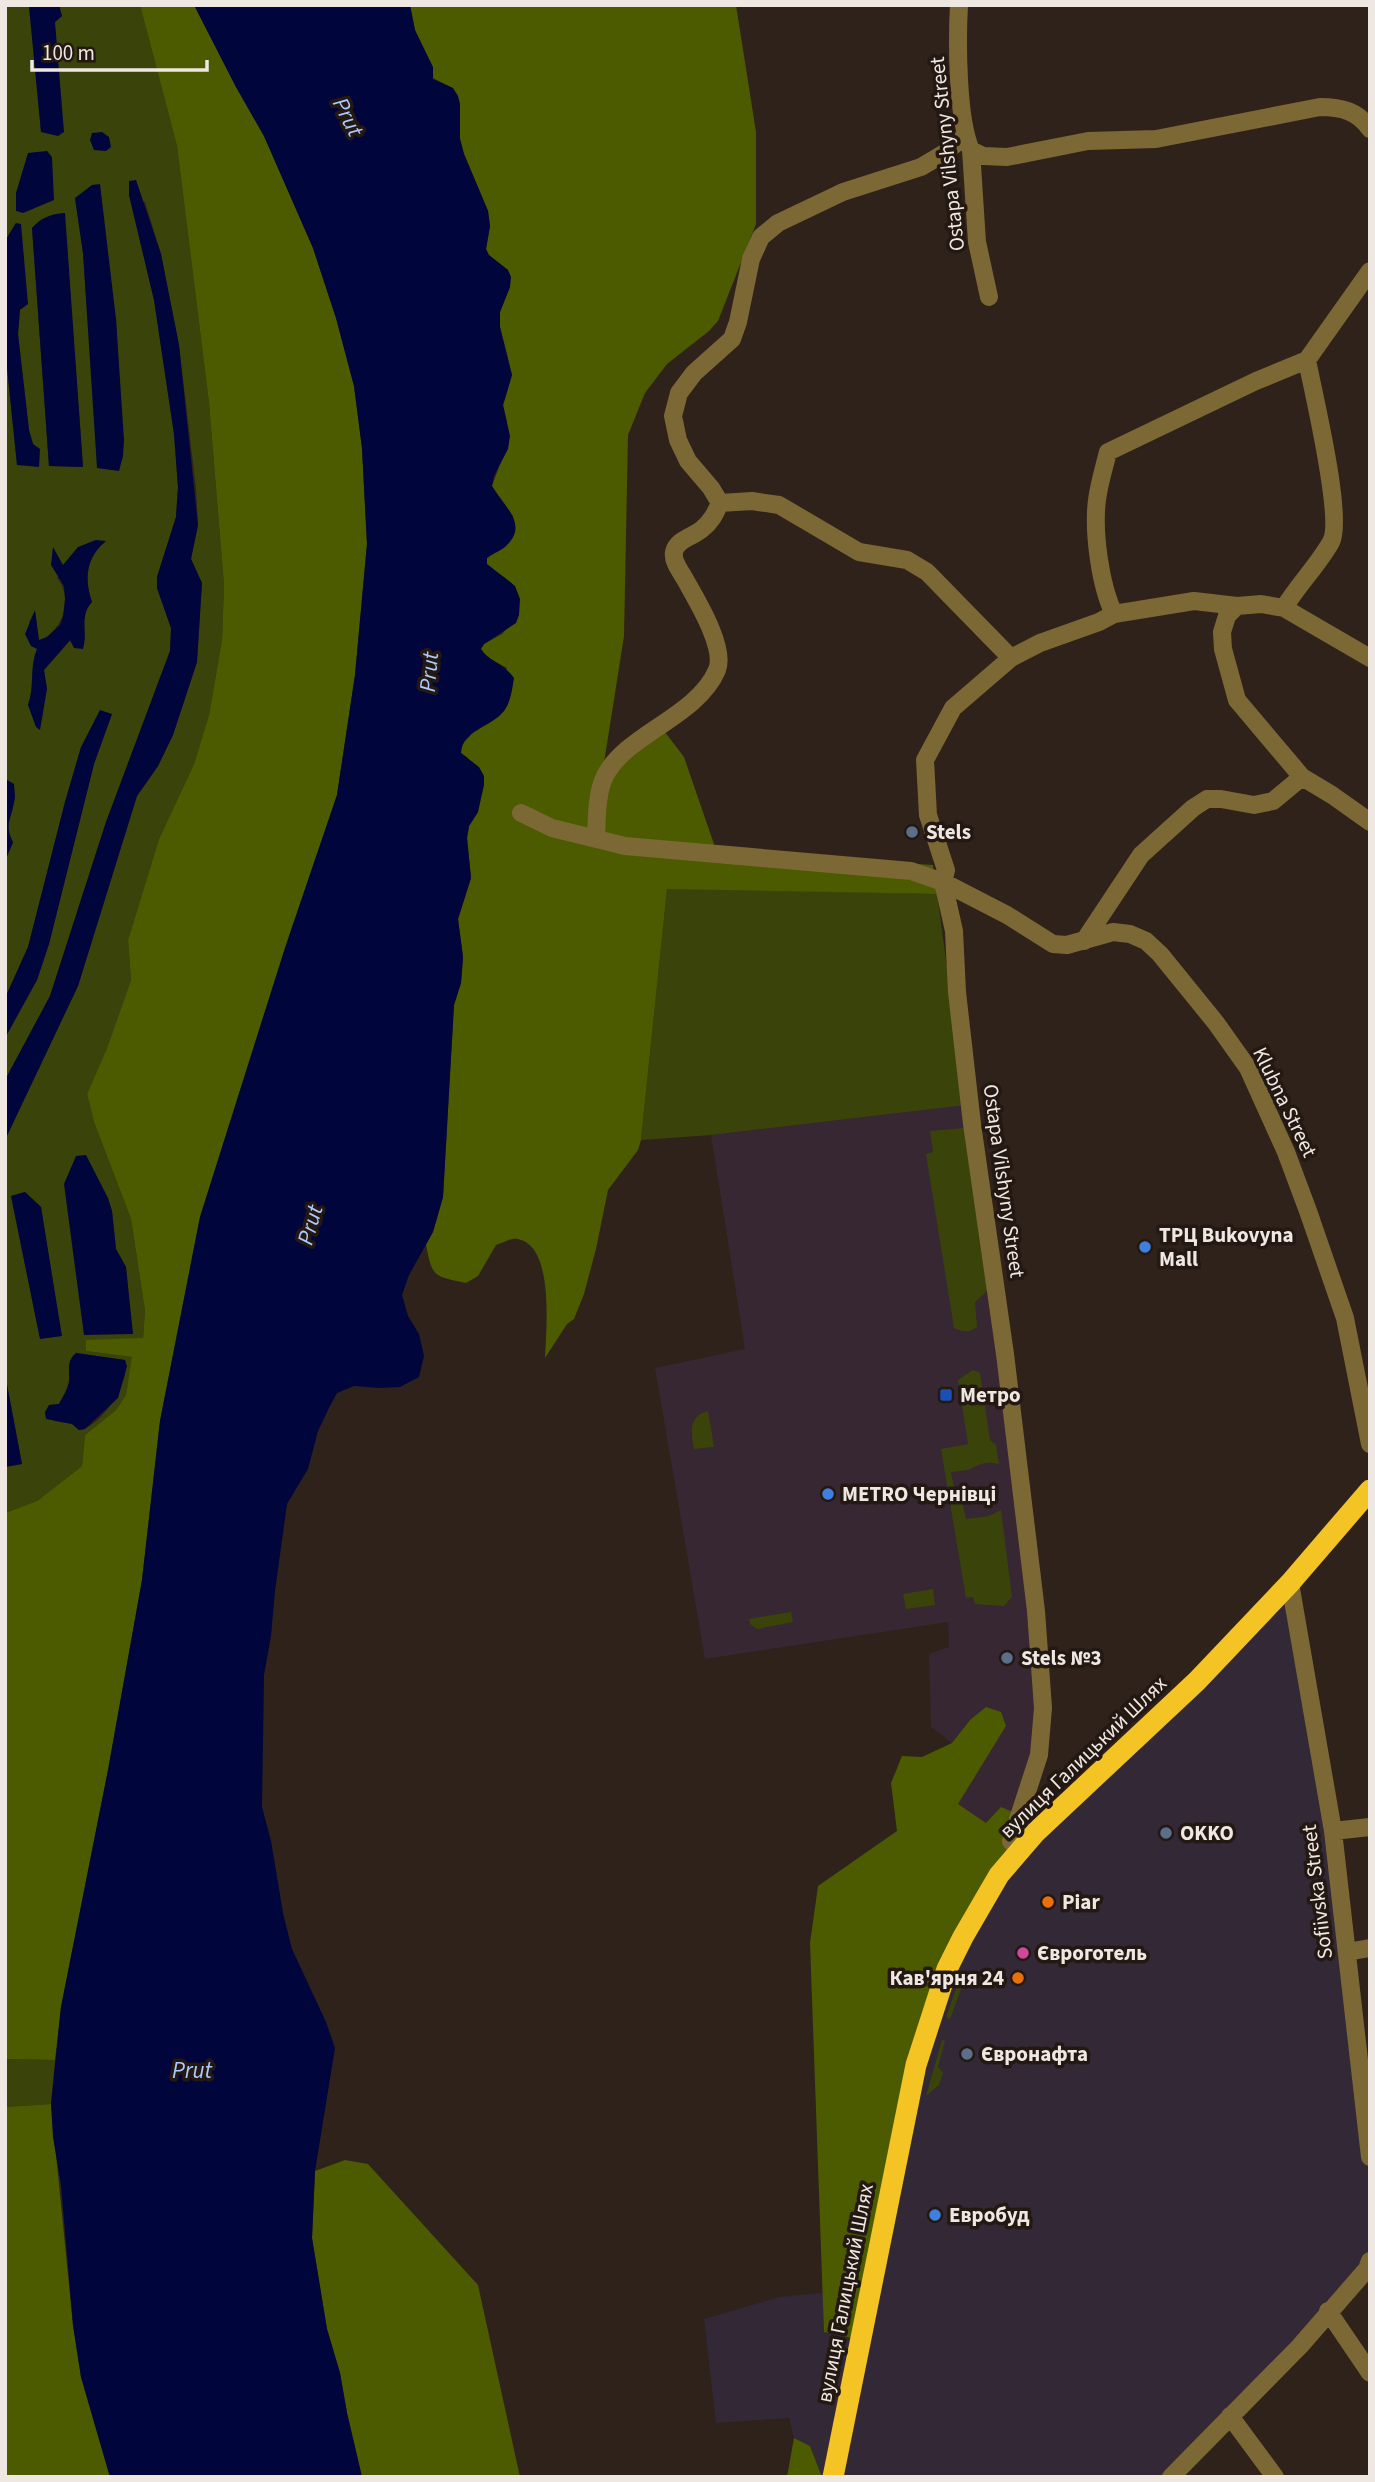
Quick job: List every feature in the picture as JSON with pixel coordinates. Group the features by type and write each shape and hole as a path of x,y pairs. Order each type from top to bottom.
{"highway":[{"name":"вулиця Галицький Шлях","path":"833,2477 916,2065 947,1969 999,1875 1036,1832 1197,1682 1290,1583 1370,1490"}],"street":[{"name":"Ostapa Vilshyny Street","path":"959,5 958,59 977,242 989,298"},
{"path":"720,503 688,461 678,440 673,415 679,393 694,373 732,339 738,323 751,259 761,237 778,223 831,197 920,167 968,143 983,156 1007,157 1088,141 1156,139 1320,107 1342,108 1355,113 1370,129"},
{"path":"1114,614 1109,603 1097,541 1097,500 1108,452 1307,360 1370,271"},
{"path":"1307,360 1332,487 1332,540 1284,608 1370,658"},
{"path":"720,503 752,501 779,505 859,552 907,561 927,572 1011,658"},
{"path":"596,839 598,804 605,776 620,757 692,703 712,680 719,666 720,653 674,558 675,548 713,518 720,503"},
{"name":"Ostapa Vilshyny Street","path":"1019,1852 1011,1841 1039,1755 1043,1708 1036,1611 1005,1354 972,1124 957,992 954,931 943,882 946,870 928,815 925,760 953,708 1011,658 1040,643 1114,614 1194,601 1237,606 1261,604 1284,608"},
{"path":"1237,606 1227,616 1223,632 1223,649 1237,700 1302,777 1370,822"},
{"path":"1084,941 1141,855 1193,808 1207,799 1254,805 1273,801 1302,777"},
{"name":"Klubna Street","path":"521,813 552,828 625,846 911,871 943,882 1007,915 1054,944 1068,945 1113,932 1130,934 1146,941 1160,954 1216,1023 1248,1068 1286,1152 1345,1318 1370,1444"},
{"name":"Sofiivska Street","path":"1290,1583 1333,1831 1347,1952 1365,2071 1370,2157"},
{"path":"1333,1831 1370,1827"},
{"path":"1347,1952 1370,1948"},
{"path":"1171,2477 1300,2346 1367,2269 1370,2261"},
{"path":"1328,2311 1370,2373"},
{"path":"1230,2416 1275,2477"}],"shaded area":[{"path":"966,1105 1041,1707 1018,1814 986,1823 957,1804 1006,1726 970,1720 952,1743 931,1727 929,1654 949,1647 948,1622 705,1659 655,1368 745,1349 711,1135"},
{"path":"1290,1577 1370,2144 1370,2265 1173,2477 822,2477 810,2446 794,2438 789,2418 716,2423 704,2319 779,2297 823,2293 824,2332 923,2025 998,1875"}],"green space":[{"path":"5,5 29,5 41,132 55,22 62,16 59,5 140,5 177,146 209,403 224,585 222,640 209,715 194,764 159,839 128,940 131,980 87,1094 94,1122 131,1219 145,1311 143,1338 86,1351 133,1357 126,1395 116,1410 85,1435 82,1466 37,1501 5,1513 5,1467 22,1464 5,1374 5,1140 78,986 137,796 158,766 173,735 197,662 202,583 191,559 198,525 196,488 179,345 161,254 145,202 129,195 154,300 174,434 178,487 176,517 157,577 157,588 171,628 170,651 106,822 50,996 5,1080 5,1038 37,980 49,944 94,764 112,714 81,747 28,947 5,998 5,861 13,843 9,827 14,803 14,784 5,779 5,348 17,465 33,444 18,334 20,310 16,223 5,241","holes":["75,198 116,319 123,456 89,336 83,253","64,213 83,467 49,466 32,228","96,540 105,542 94,555 88,569 92,602 85,615 85,640 71,640 44,670 47,689 28,705 37,649 29,622 35,611 39,641 60,622 65,595 57,578 88,543","101,1185 112,1211 116,1249 126,1267 132,1334 84,1334","25,1192 41,1207 61,1336 40,1338 11,1196","76,1353 125,1360 124,1380 112,1403 96,1422 79,1430 72,1424 54,1421 49,1405 59,1404 66,1390 71,1360"]},
{"path":"140,5 194,5 264,136 313,248 336,318 354,386 362,448 367,544 355,675 337,795 285,948 200,1217 160,1421 142,1580 61,2007 55,2060 5,2059 5,1513 37,1501 82,1466 85,1435 116,1410 126,1395 132,1357 86,1351 86,1340 143,1338 145,1311 131,1219 94,1122 87,1094 131,980 128,940 159,839 194,764 209,715 222,640 224,585 209,403 177,146"},
{"path":"410,5 736,5 756,132 756,224 718,321 667,364 645,393 628,435 624,636 604,763 658,723 684,757 715,847 765,854 933,865 937,894 667,889 641,1140 638,1150 608,1190 596,1249 574,1319 567,1324 545,1358 546,1290 538,1256 529,1244 515,1239 496,1245 478,1276 466,1283 436,1274 430,1263 426,1244 433,1232 443,1197 454,1005 461,983 463,957 458,919 471,878 467,838 469,826 478,812 468,758 461,753 462,744 470,736 507,668 485,656 480,649 502,634 519,615 519,604 516,589 512,584 487,565 487,558 506,546 515,526 513,516 492,486 499,467 507,422 503,405 512,375 500,327 500,312 510,287 508,270 488,255 488,211 460,139 460,104 452,88 433,78 415,30"},
{"path":"667,888 937,894 966,1105 711,1135 641,1140"},
{"path":"964,1128 990,1288 975,1302 977,1327 966,1331 954,1328 926,1154 933,1152 930,1131"},
{"path":"973,1370 980,1373 990,1440 996,1445 999,1464 983,1464 968,1470 951,1472 955,1493 960,1493 966,1519 989,1516 1001,1510 1012,1597 1004,1606 975,1604 973,1597 966,1598 941,1449 968,1444 958,1380"},
{"path":"708,1411 714,1447 694,1449 692,1426 697,1417"},
{"path":"933,1589 935,1605 906,1609 903,1594"},
{"path":"791,1612 793,1622 757,1629 750,1624 749,1619"},
{"path":"986,1707 1001,1712 1006,1726 958,1804 986,1823 1001,1807 1018,1814 998,1875 941,1969 852,2338 824,2332 810,1943 818,1886 897,1831 891,1783 902,1756 922,1757 952,1743 970,1720"},
{"path":"961,1975 965,1977 950,2019 947,2014"},
{"path":"942,2040 945,2041 938,2067 943,2073 939,2085 926,2096"},
{"path":"5,2059 55,2060 51,2104 5,2107"},
{"path":"51,2104 73,2325 81,2377 110,2477 5,2477 5,2107"},
{"path":"345,2160 368,2164 478,2285 520,2477 362,2477 340,2373 327,2329 312,2238 315,2171"},
{"path":"794,2438 810,2446 822,2477 787,2477"}],"water":[{"path":"59,5 62,16 55,22 64,132 58,136 41,132 29,6"},
{"name":"Prut","path":"194,5 410,5 415,30 433,67 433,79 453,88 458,96 460,139 488,211 490,226 486,249 489,255 508,270 511,277 500,312 500,327 512,375 503,405 510,436 508,449 494,476 492,486 512,515 515,530 513,538 506,546 487,558 487,564 515,586 520,599 519,615 516,623 484,644 481,649 514,678 510,699 504,711 466,739 461,753 479,767 484,776 484,785 478,812 469,826 467,838 471,878 458,919 463,957 461,983 454,1005 443,1197 433,1232 409,1275 402,1295 408,1316 419,1334 424,1356 419,1377 400,1387 354,1386 337,1393 329,1408 318,1431 308,1469 287,1504 264,1675 262,1807 292,1949 326,2022 335,2048 315,2171 312,2238 327,2329 340,2373 362,2477 110,2477 81,2377 73,2325 61,2185 53,2137 51,2104 61,2007 142,1580 160,1421 200,1217 285,948 337,795 355,675 367,544 362,448 354,386 336,318 313,248 264,136"},
{"path":"102,132 109,137 111,147 106,151 94,150 90,140 92,133"},
{"path":"47,151 52,157 54,200 23,213 16,211 16,193 28,153"},
{"path":"136,180 161,254 179,345 198,525 191,559 202,583 197,662 173,735 158,766 137,796 78,986 5,1140 5,1080 50,996 106,822 170,651 171,628 157,588 157,577 176,517 178,487 174,434 154,300 129,195 129,181"},
{"path":"100,184 116,319 124,440 119,471 97,468 83,253 75,198 92,185"},
{"path":"65,213 83,467 49,466 32,228 46,217"},
{"path":"16,223 21,224 28,304 20,310 18,334 29,430 33,444 40,449 39,467 17,465 5,348 5,241"},
{"path":"96,540 106,541 94,554 88,569 92,602 86,613 83,649 74,648 70,640 44,670 47,689 40,730 36,727 28,705 37,649 31,646 25,634 35,610 39,640 47,637 60,625 63,617 64,586 51,565 53,547 63,565 78,547"},
{"path":"100,710 112,714 94,764 49,944 37,980 5,1038 5,998 28,947 81,747"},
{"path":"5,779 14,784 15,800 9,827 13,842 5,861"},
{"path":"86,1155 112,1211 116,1249 126,1267 133,1334 84,1335 64,1184 76,1156"},
{"path":"25,1192 41,1207 62,1336 40,1339 11,1196"},
{"path":"76,1353 125,1360 127,1366 118,1398 85,1429 79,1430 72,1424 46,1419 45,1412 49,1405 59,1404 64,1396 68,1387 70,1363"},
{"path":"5,1374 22,1464 5,1467"}],"place":[{"name":"Stels","path":"912,832"},
{"name":"ТРЦ Bukovyna Mall","path":"1145,1247"},
{"name":"Метро","path":"946,1395"},
{"name":"METRO Чернівці","path":"828,1494"},
{"name":"Stels №3","path":"1007,1658"},
{"name":"OKKO","path":"1166,1833"},
{"name":"Piar","path":"1048,1902"},
{"name":"Євроготель","path":"1023,1953"},
{"name":"Кав'ярня 24","path":"1018,1978"},
{"name":"Євронафта","path":"967,2054"},
{"name":"Евробуд","path":"935,2215"}]}
